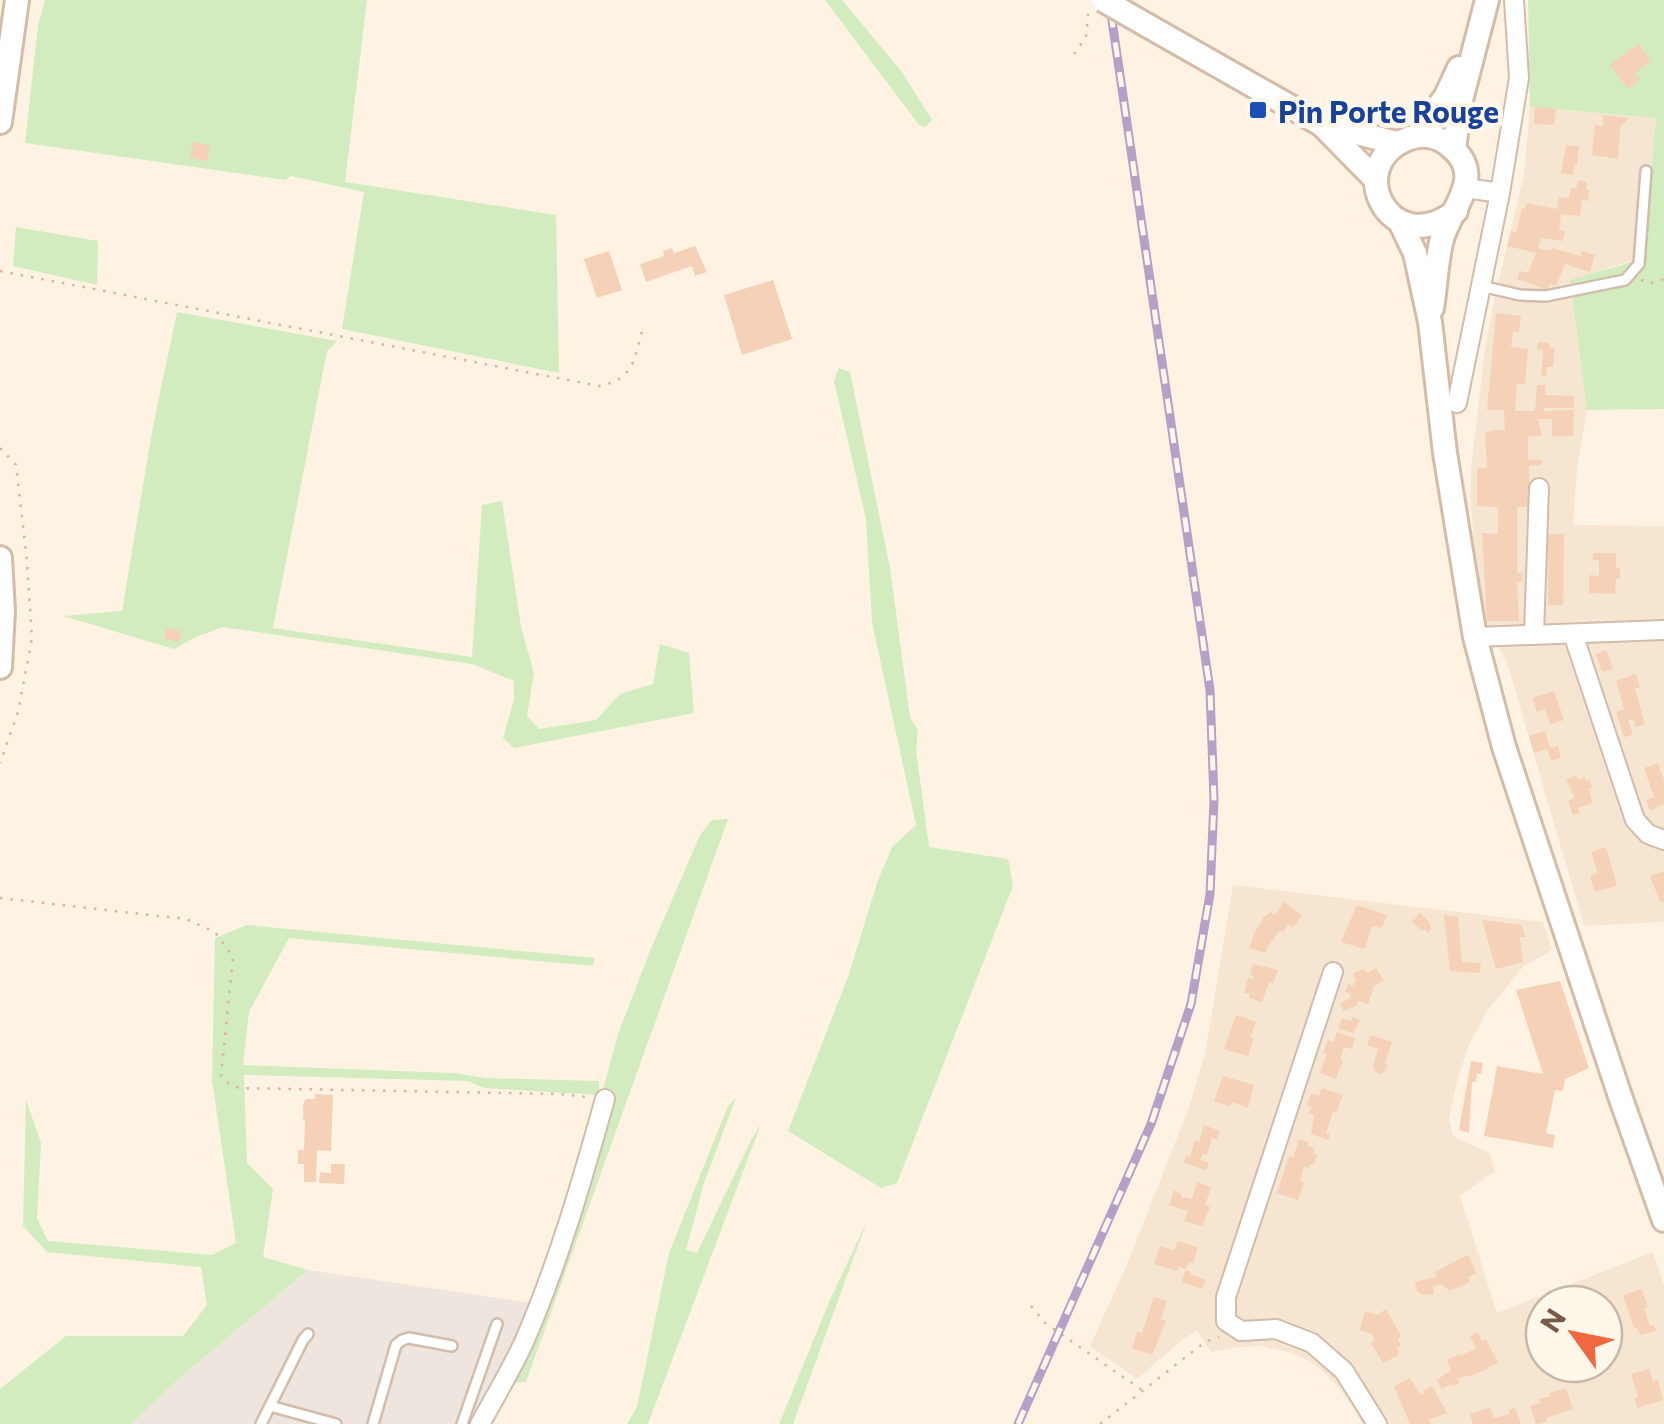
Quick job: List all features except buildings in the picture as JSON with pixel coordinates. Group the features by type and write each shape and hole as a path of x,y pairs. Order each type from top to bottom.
{"main road":[{"path":"0,122 17,0"},
{"path":"1095,7 1150,27 1319,123 1376,180"},
{"path":"1484,10 1446,96 1407,139 1380,160 1377,192 1384,207 1400,222 1415,253 1430,322 1449,482 1475,637 1504,747 1664,1220"},
{"path":"1454,149 1460,104 1484,10"},
{"path":"1319,123 1407,139 1434,137 1454,149 1464,164 1466,188 1442,236 1430,322"},
{"path":"1400,222 1430,226 1456,211"},
{"path":"0,558 0,667"},
{"path":"1621,1099 1664,1240"}],"street":[{"path":"1457,402 1519,78 1514,0"},
{"path":"1466,188 1500,193"},
{"path":"1534,635 1539,488"},
{"path":"1475,637 1664,630"},
{"path":"1573,634 1635,820 1648,834 1664,840"},
{"path":"1334,972 1226,1297 1226,1321 1241,1331 1276,1330 1312,1343 1344,1370 1377,1424"},
{"path":"480,1424 522,1346 552,1274 604,1100"}],"lane":[{"path":"1481,286 1546,296 1625,280 1639,264 1646,171"},
{"path":"462,1424 497,1324"},
{"path":"261,1424 308,1334"},
{"path":"373,1424 396,1345 409,1338 452,1346"},
{"path":"270,1406 336,1424"}],"path":[{"path":"1074,54 1086,37 1095,7"},
{"path":"0,271 600,386 615,383 629,373 643,328"},
{"path":"1631,275 1652,283 1664,280"},
{"path":"0,898 186,919 215,932 233,957 221,1076 239,1088 560,1094 604,1100"},
{"path":"1031,1306 1045,1322 1144,1391"},
{"path":"1100,1424 1204,1342 1241,1331"}],"shaded area":[{"path":"1530,107 1656,118 1644,256 1570,281 1587,410 1573,525 1664,526 1664,922 1584,926 1506,659 1480,613 1471,469 1485,349 1524,174"},
{"path":"1233,885 1543,922 1552,950 1523,967 1488,1010 1469,1044 1457,1082 1449,1119 1453,1136 1491,1154 1495,1171 1460,1196 1497,1313 1524,1302 1524,1384 1624,1384 1624,1284 1571,1284 1653,1252 1664,1286 1664,1424 1363,1424 1347,1398 1310,1361 1261,1346 1211,1352 1197,1331 1137,1379 1090,1346 1188,1110 1205,1054"},
{"path":"308,1270 532,1303 470,1424 131,1424 184,1374"}],"green space":[{"path":"45,0 367,0 345,182 556,215 559,373 342,329 364,192 291,176 285,180 25,143 38,25"},
{"path":"825,0 842,0 902,72 932,120 926,127 919,125"},
{"path":"1528,0 1664,0 1664,409 1587,410 1570,280 1644,256 1656,118 1530,107"},
{"path":"16,227 98,241 97,285 13,266"},
{"path":"177,312 337,341 327,351 273,628 472,657 482,505 502,501 521,627 534,673 527,716 539,729 596,720 620,694 653,684 660,644 689,653 694,713 514,748 503,738 514,700 514,681 472,664 223,627 174,649 63,616 122,611"},
{"path":"839,368 850,372 890,568 910,717 918,730 916,750 929,847 1008,859 1013,886 897,1183 881,1188 788,1131 848,977 878,880 892,847 916,825 872,622 866,519 834,381"},
{"path":"728,819 526,1382 507,1383 545,1304 618,1034 650,951 700,835 712,820"},
{"path":"247,925 595,958 593,966 289,938 249,1012 243,1065 599,1081 599,1095 484,1088 468,1081 244,1075 247,1163 273,1189 263,1257 308,1270 131,1424 0,1424 0,1389 66,1336 183,1336 207,1305 201,1267 47,1252 23,1226 26,1100 41,1143 37,1218 48,1241 212,1255 236,1243 212,1080 215,938"},
{"path":"736,1098 704,1183 686,1250 697,1253 761,1124 648,1424 627,1424 637,1407 669,1253 728,1106"},
{"path":"867,1221 793,1424 779,1424 830,1300"}],"railway":[{"path":"1018,1424 1151,1124 1191,1004 1210,894 1214,800 1210,690 1109,0"}],"place":[{"name":"Pin Porte Rouge","path":"1258,110"}]}
